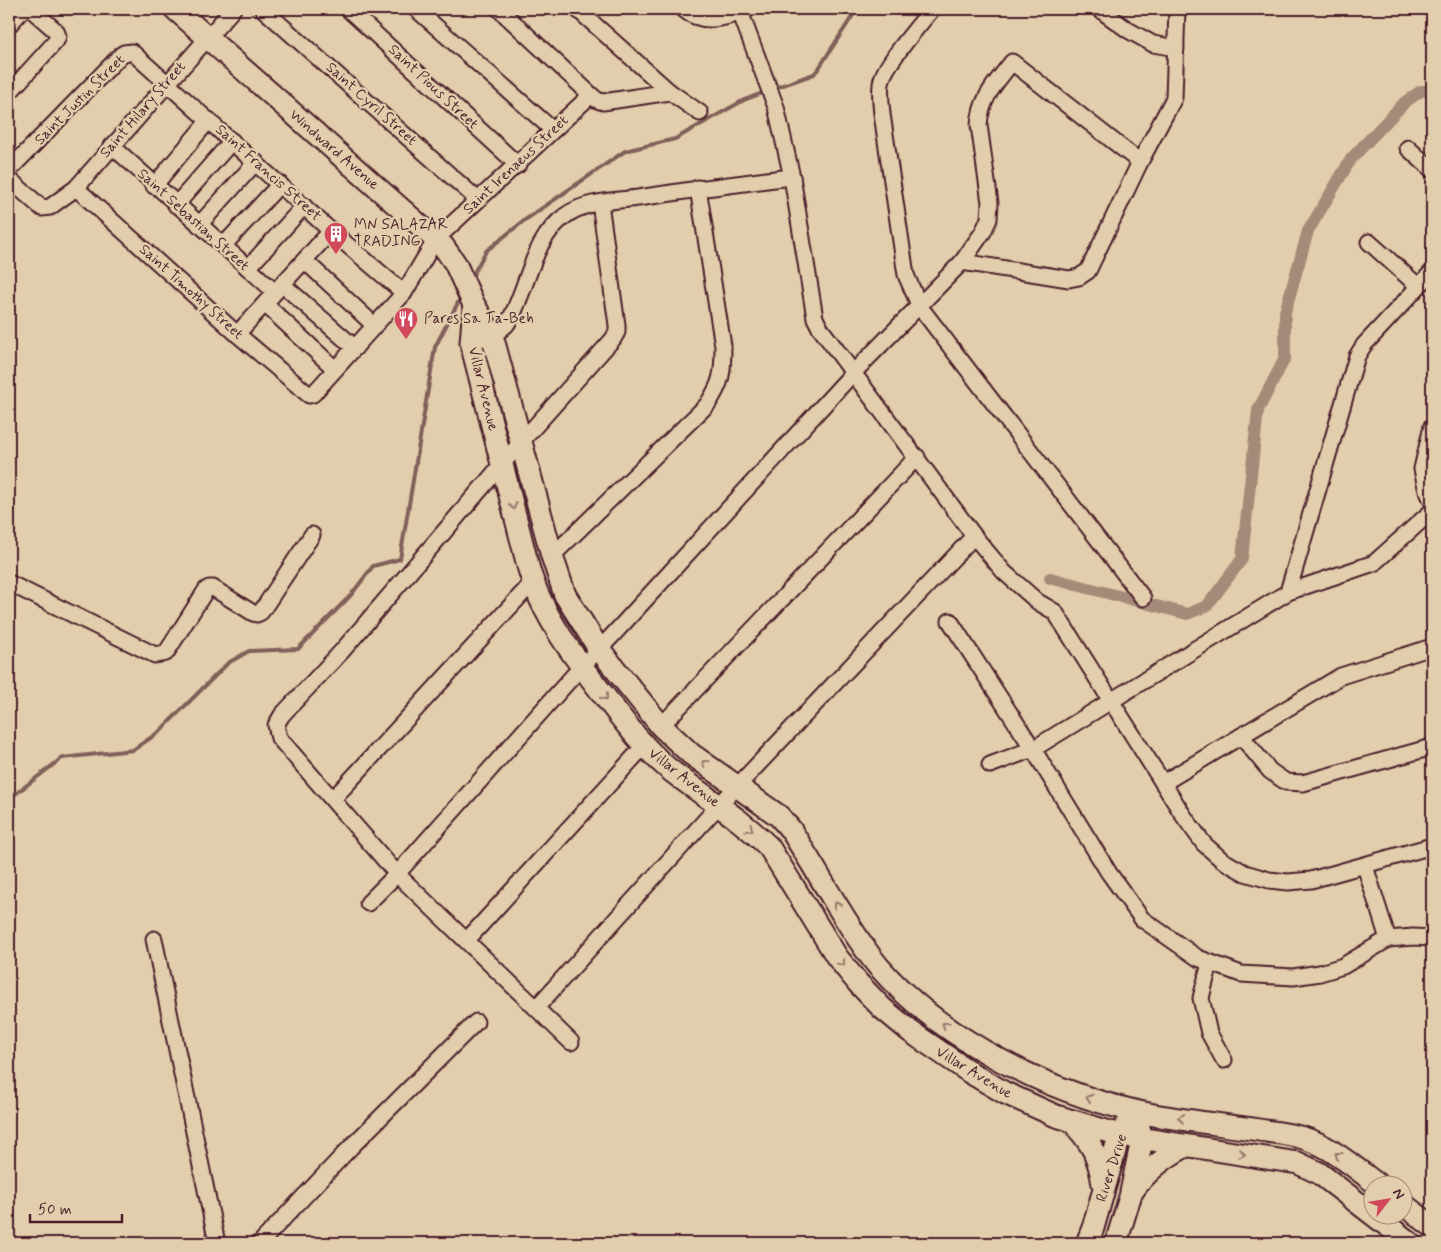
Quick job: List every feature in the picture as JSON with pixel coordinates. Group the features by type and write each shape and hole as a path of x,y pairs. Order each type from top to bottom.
{"main road":[{"name":"Windward Avenue","path":"175,9 439,243 455,263 474,305"},
{"name":"Villar Avenue","path":"474,305 492,335 552,556 565,595 600,649 661,726 691,754 779,816 791,830 860,942 879,967 902,990 957,1034 1016,1069 1066,1090 1136,1111 1307,1139 1331,1150 1364,1175"},
{"name":"Villar Avenue","path":"474,305 471,343 532,583 543,607 581,666 644,746 671,770 756,834 769,847 837,957 882,1008 939,1053 1005,1093 1072,1121 1120,1136 1298,1163 1319,1173 1410,1243"},
{"name":"River Drive","path":"1087,1243 1120,1136 1136,1111"},
{"name":"River Drive","path":"1116,1243 1130,1197 1142,1140 1136,1111"},
{"path":"1072,1121 1090,1142 1095,1152 1104,1189"},
{"path":"1130,1197 1141,1180 1154,1167 1168,1156 1186,1146"},
{"path":"1414,1212 1432,1226"}],"street":[{"path":"9,25 23,9"},
{"path":"9,93 56,41 58,36 56,31 31,9"},
{"name":"Saint Hilary Street","path":"50,207 76,188 233,9"},
{"name":"Saint Cyril Street","path":"264,9 478,200"},
{"name":"Saint Pious Street","path":"348,9 518,165"},
{"path":"416,9 553,130"},
{"path":"499,9 597,100 603,102 670,92"},
{"path":"577,9 670,92 700,113"},
{"path":"683,9 710,20 742,10 776,107 792,177 815,318 827,339 917,457 974,536 1004,572 1038,602 1056,612 1163,783 1204,844 1222,860 1245,873 1269,880 1288,882 1311,880 1432,846"},
{"path":"932,9 889,66 882,79 881,101 906,275 920,307 1143,598"},
{"path":"1099,9 1128,30 1153,44 1176,48"},
{"path":"962,262 1069,279 1079,277 1088,271 1140,162 1174,98 1177,9"},
{"name":"Saint Francis Street","path":"132,52 331,231 404,293"},
{"name":"Saint Justin Street","path":"50,207 42,208 10,180 10,169 121,55 132,52"},
{"path":"368,903 397,874 581,666 600,649 853,373 920,307 962,262 983,232 989,218 990,203 979,125 980,112 986,96 1012,62 1140,162"},
{"name":"Saint Irenaeus Street","path":"308,395 313,394 404,293 439,243 478,200 518,165 591,95"},
{"path":"154,186 209,120"},
{"path":"176,205 232,141"},
{"name":"Saint Sebastian Street","path":"112,146 274,293"},
{"path":"1408,148 1432,170"},
{"path":"199,225 256,162"},
{"path":"471,343 492,335 506,325 517,305 538,250 546,235 565,215 578,208 698,188 792,177"},
{"path":"223,246 280,184"},
{"name":"Saint Timothy Street","path":"76,188 237,334 308,395"},
{"path":"552,556 707,405 717,391 723,371 723,346 698,188"},
{"path":"571,1042 397,874 279,738 276,725 282,715 342,651 521,442 613,339 617,332 600,204"},
{"path":"248,268 304,206"},
{"path":"237,334 331,231"},
{"path":"1369,242 1418,286"},
{"path":"305,261 374,325"},
{"path":"1288,592 1357,356 1364,345 1432,272"},
{"path":"274,293 355,348"},
{"path":"274,293 335,369"},
{"path":"1432,426 1422,469 1426,487 1432,501"},
{"path":"661,726 917,457"},
{"path":"990,765 1033,749 1288,592 1374,564 1432,511"},
{"path":"9,583 155,655 159,655 166,653 209,588 213,588 253,613 261,612 312,535"},
{"path":"536,1008 719,805 974,536"},
{"path":"333,799 532,583"},
{"path":"950,621 1033,749 1109,873 1142,919 1198,958 1241,974 1293,977 1320,973 1343,966 1388,939 1432,938"},
{"path":"1163,783 1341,676 1432,647"},
{"path":"1240,736 1270,771 1286,782 1303,783 1432,746"},
{"path":"467,940 644,746"},
{"path":"1365,866 1388,939"},
{"path":"154,939 217,1243"},
{"path":"1210,963 1201,998 1209,1033 1224,1060"},
{"path":"260,1243 350,1148 476,1022"}],"waterway":[{"path":"772,89 814,74 857,9"},
{"path":"1050,578 1187,614 1207,606 1242,559 1258,410 1285,358 1285,312 1308,231 1351,159 1405,102 1421,91 1432,91"},
{"path":"470,280 486,251 525,220 625,151 675,139 744,100 765,92"},
{"path":"9,799 62,758 133,750 159,732 228,663 249,651 298,649 351,595 373,566 400,559 435,347 462,295"}],"place":[{"name":"MN SALAZAR TRADING","path":"336,255"},
{"name":"Pares Sa Ta-Beh","path":"406,340"}]}
